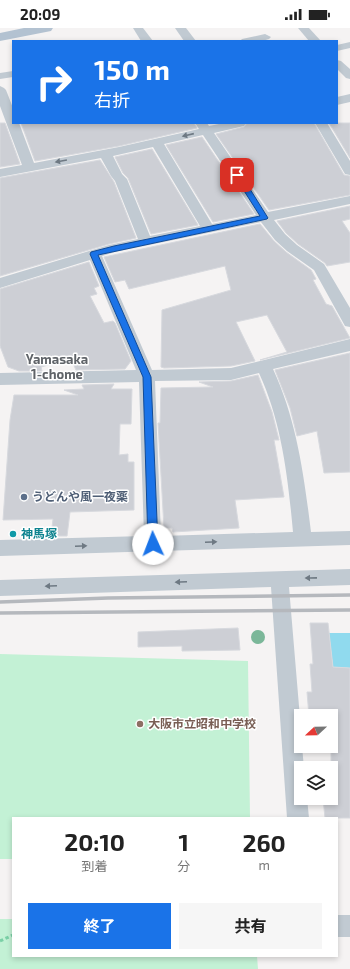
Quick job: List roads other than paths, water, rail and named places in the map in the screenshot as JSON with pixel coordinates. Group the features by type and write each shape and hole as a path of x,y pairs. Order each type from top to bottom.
{"main road":[{"path":"0,37 46,28"}],"street":[{"path":"180,28 189,40"},
{"path":"257,28 267,39"},
{"path":"303,28 314,40"},
{"path":"143,29 147,40"},
{"path":"256,40 267,39"},
{"path":"338,48 350,45"},
{"path":"338,64 350,76"},
{"path":"0,76 12,74"},
{"path":"0,90 12,121"},
{"path":"338,101 350,98"},
{"path":"13,124 29,166"},
{"path":"0,173 29,166 105,153 156,142 203,127 231,124"},
{"path":"321,124 350,171"},
{"path":"203,127 265,218 286,243 319,267 350,322"},
{"path":"156,142 208,230"},
{"path":"105,153 117,176 121,179 146,242"},
{"path":"0,283 94,254 350,200"},
{"path":"94,254 147,377 153,544"},
{"path":"0,380 231,374 350,345"},
{"path":"264,366 270,377 286,425 294,462 303,539"},
{"path":"0,548 350,538"},
{"path":"0,588 350,577"},
{"path":"279,579 298,817"},
{"path":"338,926 350,926"}],"water":[{"path":"329,633 350,633 350,668 333,667"}],"railway":[{"path":"0,602 108,598 350,595"},
{"path":"0,613 350,610"}],"place":[{"name":"うどんや風一夜薬","path":"24,497"},
{"name":"神馬塚","path":"13,534"},
{"name":"大阪市立昭和中学校","path":"140,724"}],"district":[{"name":"Yamasaka 1-chome","path":"57,366"}]}
